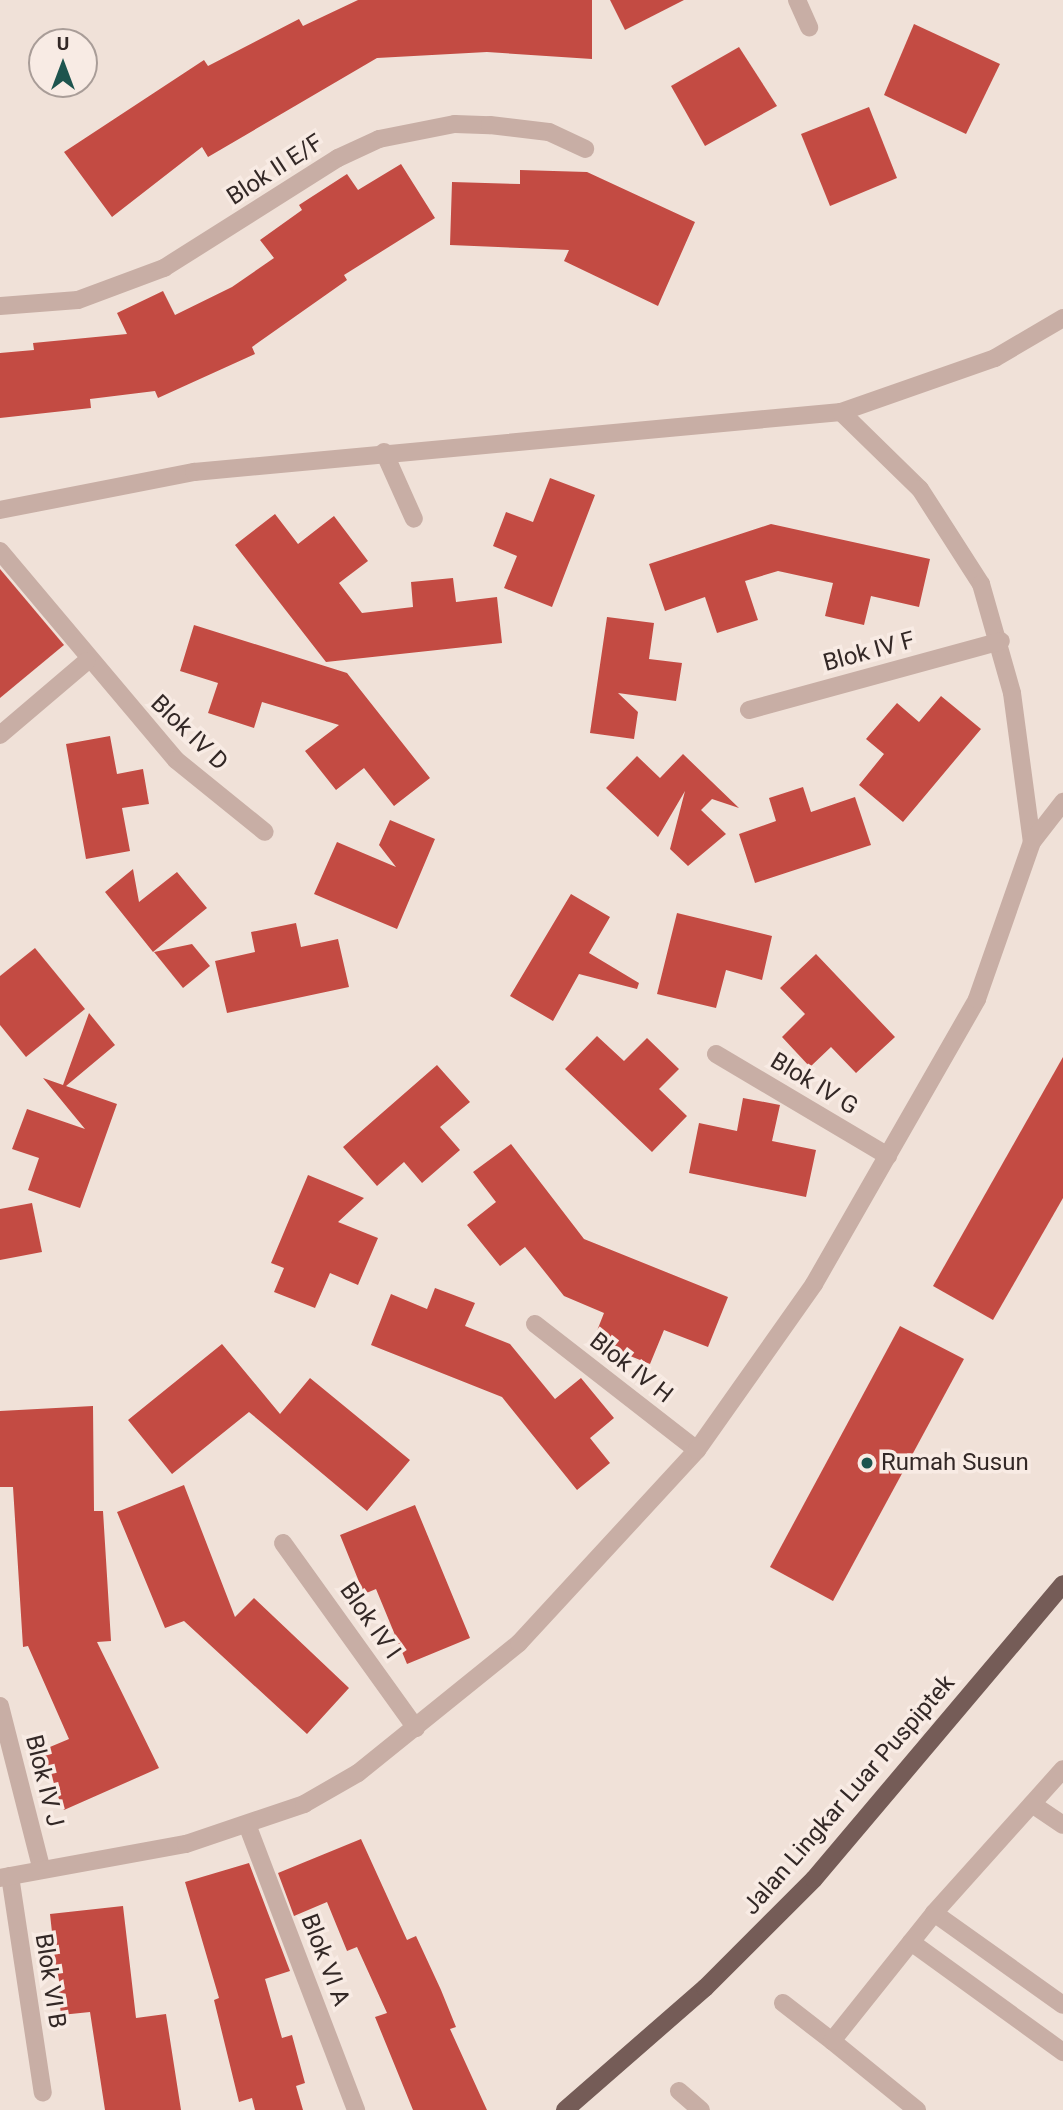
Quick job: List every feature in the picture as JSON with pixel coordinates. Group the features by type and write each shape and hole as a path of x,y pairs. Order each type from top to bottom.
{"main road":[{"name":"Jalan Lingkar Luar Puspiptek","path":"565,2110 705,1988 814,1879 1063,1584"}],"street":[{"path":"797,0 809,27"},
{"name":"Blok II E/F","path":"0,306 78,300 164,268 338,158 379,139 455,124 489,125 549,132 585,149"},
{"path":"0,510 194,472 841,411 995,358 1063,318"},
{"path":"841,411 920,489 964,551 1001,641 1032,842"},
{"path":"384,452 414,519"},
{"name":"Blok IV D","path":"0,551 87,661 176,760 265,832"},
{"name":"Blok IV F","path":"749,710 1001,641"},
{"path":"0,735 87,661"},
{"path":"5,1877 41,1867 186,1844 248,1827 304,1804 358,1773 519,1643 696,1450 814,1284 977,999 1032,842 1063,802"},
{"name":"Blok IV G","path":"716,1054 888,1156"},
{"name":"Blok IV H","path":"535,1324 696,1450"},
{"name":"Blok IV I","path":"283,1543 416,1728"},
{"name":"Blok IV J","path":"0,1706 41,1867"},
{"path":"832,2041 933,1913 1063,1769"},
{"path":"1032,1804 1063,1825"},
{"name":"Blok VI A","path":"248,1827 356,2110"},
{"name":"Blok VI B","path":"5,1877 43,2093"},
{"path":"933,1913 1063,2005"},
{"path":"911,1941 1063,2052"},
{"path":"783,2003 917,2110"},
{"path":"679,2091 701,2110"}],"building":[{"path":"358,0 592,0 592,59 487,52 377,58 208,157 202,147 112,217 64,152 204,60 208,66 299,19 303,26"},
{"path":"610,0 684,0 625,30"},
{"path":"914,24 1000,64 966,134 884,95"},
{"path":"739,47 777,106 705,146 671,86"},
{"path":"869,107 897,178 830,206 801,134"},
{"path":"401,164 435,218 344,275 347,280 252,347 255,354 158,398 155,391 90,399 91,408 0,418 0,353 34,350 33,343 127,334 117,313 163,291 175,315 232,287 274,258 260,240 302,210 299,205 347,174 358,190"},
{"path":"520,170 587,172 695,222 658,306 564,261 569,250 450,245 452,182 520,184"},
{"path":"550,478 595,495 552,607 504,588 517,556 493,546 506,512 533,522"},
{"path":"275,514 298,544 334,516 368,561 339,583 362,613 413,607 411,582 453,578 456,602 497,597 502,643 326,662 235,545"},
{"path":"771,524 930,559 919,607 871,596 864,625 825,616 833,583 778,571 745,581 758,620 717,633 705,597 665,611 649,564"},
{"path":"0,569 64,645 0,698"},
{"path":"607,617 654,623 649,659 682,663 676,701 618,693 638,712 634,739 590,733"},
{"path":"194,625 347,673 430,778 394,806 364,768 336,790 305,751 339,725 262,702 254,728 208,713 218,683 180,671"},
{"path":"941,696 981,729 903,822 859,785 884,754 866,739 897,703 919,722"},
{"path":"110,736 117,774 143,769 149,804 122,808 130,851 86,859 66,744"},
{"path":"683,754 739,808 712,799 701,810 726,834 688,866 670,849 685,791 658,837 606,788 637,756 660,778"},
{"path":"803,787 811,812 855,797 871,845 755,883 739,834 776,821 769,798"},
{"path":"390,820 435,839 397,929 314,894 337,842 396,867 379,845"},
{"path":"133,869 139,902 177,872 207,908 153,952 105,892"},
{"path":"571,894 610,917 589,953 639,983 637,989 579,974 553,1021 510,996"},
{"path":"677,913 772,936 762,980 726,970 716,1008 657,994"},
{"path":"296,923 301,947 338,939 349,987 227,1013 215,961 255,952 251,932"},
{"path":"192,944 210,966 183,988 154,952"},
{"path":"35,948 85,1009 26,1057 0,1025 0,976"},
{"path":"816,954 895,1037 856,1073 831,1047 810,1067 782,1037 805,1014 780,988"},
{"path":"89,1013 115,1045 66,1086 117,1104 80,1208 28,1190 39,1158 12,1149 27,1109 85,1129 43,1078 63,1085"},
{"path":"597,1036 624,1061 647,1038 679,1069 659,1089 687,1116 652,1152 565,1069"},
{"path":"1063,1057 1063,1198 993,1320 933,1286"},
{"path":"437,1065 470,1102 440,1127 460,1150 422,1183 404,1162 377,1186 343,1147"},
{"path":"743,1098 780,1105 772,1141 816,1150 806,1197 689,1173 699,1123 737,1131"},
{"path":"511,1144 584,1239 728,1297 708,1347 664,1330 650,1364 593,1341 604,1313 564,1296 525,1247 500,1266 467,1225 496,1202 473,1172"},
{"path":"308,1175 364,1198 338,1222 378,1238 358,1285 330,1273 315,1308 274,1292 284,1268 271,1263"},
{"path":"32,1203 42,1252 0,1260 0,1209"},
{"path":"435,1288 475,1303 465,1326 510,1344 555,1399 581,1378 614,1418 590,1438 610,1463 577,1490 502,1397 371,1345 391,1294 427,1309"},
{"name":"Rumah Susun","path":"900,1326 964,1359 833,1601 770,1567"},
{"path":"222,1344 280,1414 310,1378 410,1460 367,1511 249,1412 172,1474 128,1420"},
{"path":"93,1406 94,1511 103,1511 111,1641 97,1642 159,1768 64,1810 38,1752 69,1739 28,1646 23,1647 13,1487 0,1487 0,1411"},
{"path":"184,1485 235,1617 254,1598 349,1688 307,1734 184,1621 165,1628 117,1512"},
{"path":"415,1505 470,1638 407,1664 376,1589 364,1594 340,1535"},
{"path":"361,1839 407,1940 416,1936 456,2027 450,2029 487,2110 413,2110 375,2017 387,2013 357,1947 347,1951 327,1902 294,1916 278,1873"},
{"path":"249,1863 290,1971 265,1979 282,2038 292,2035 305,2083 296,2086 303,2110 255,2110 252,2098 239,2102 214,2000 219,1998 185,1882"},
{"path":"123,1906 136,2018 166,2014 181,2110 105,2110 90,2012 61,2015 50,1914"}],"place":[{"name":"Rumah Susun","path":"867,1463"}]}
